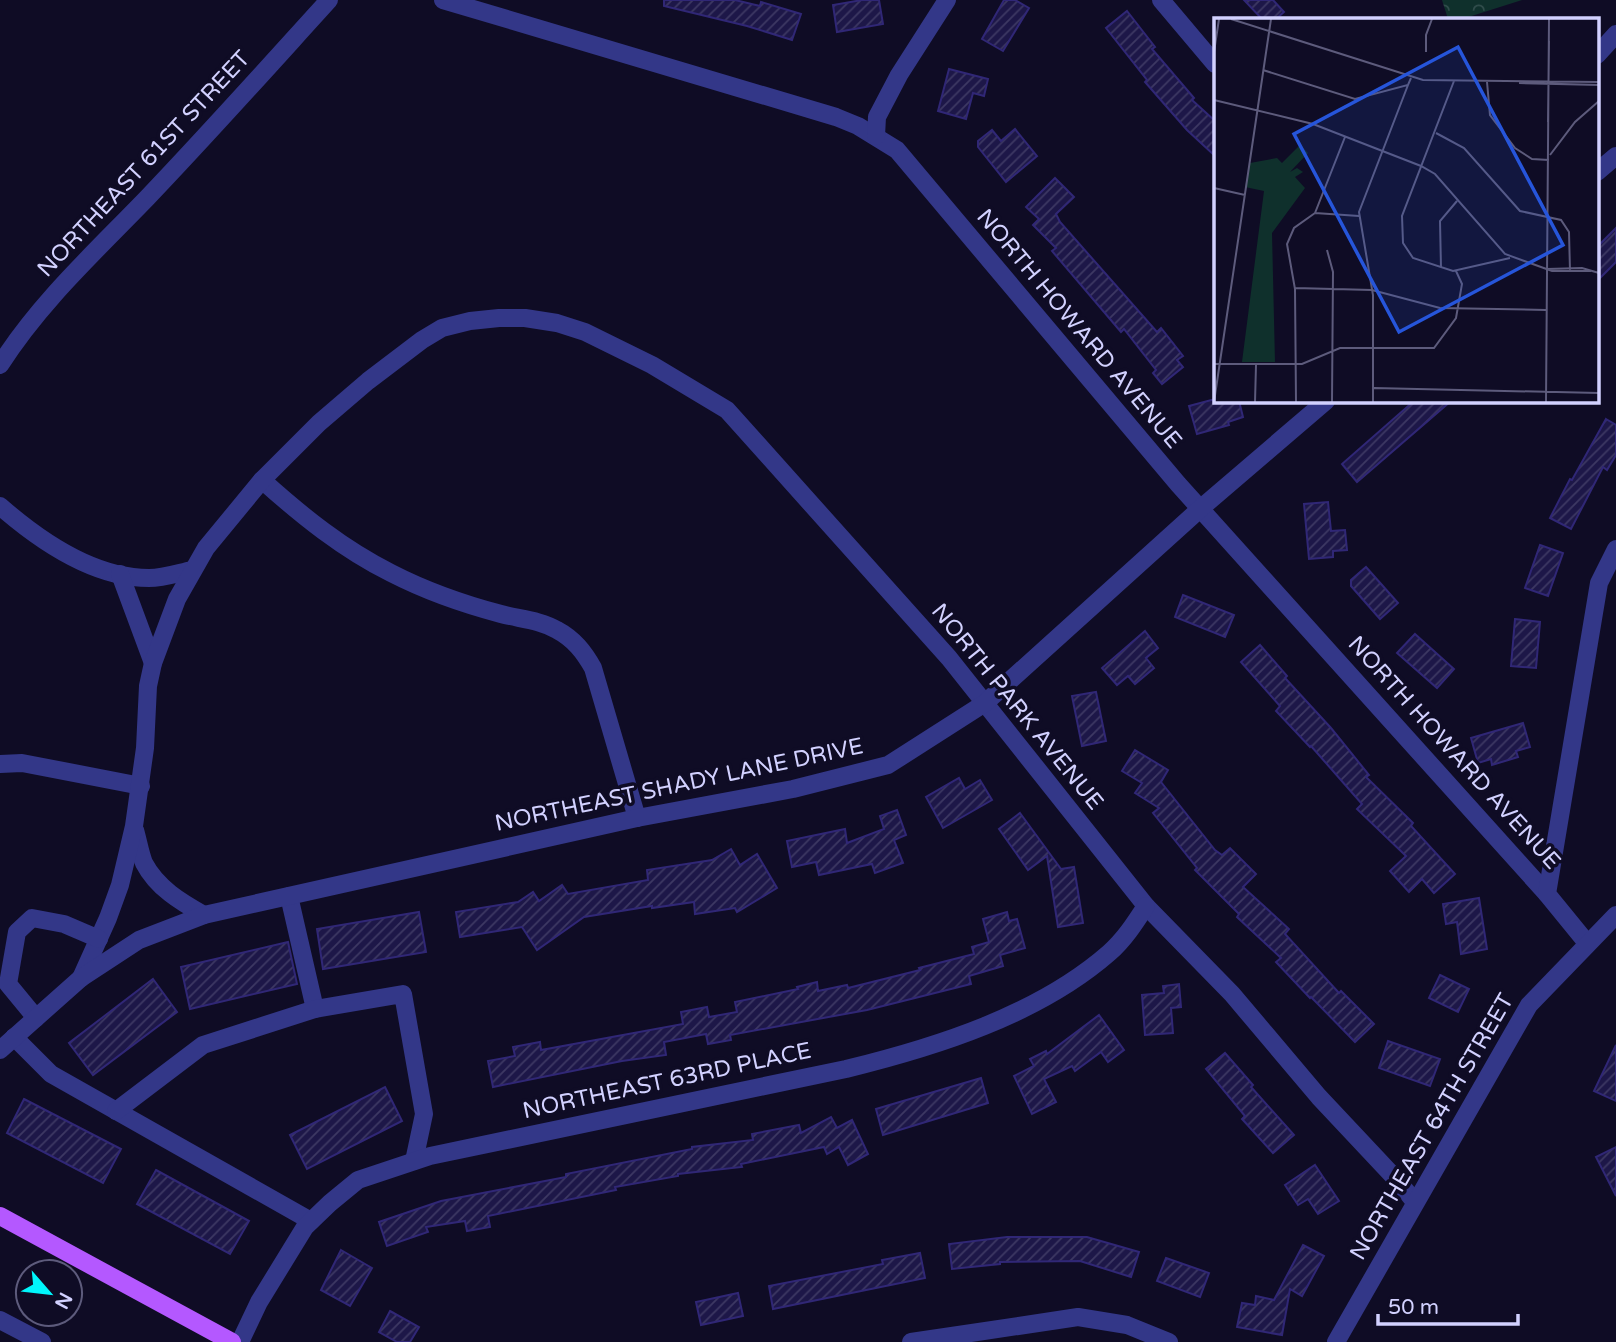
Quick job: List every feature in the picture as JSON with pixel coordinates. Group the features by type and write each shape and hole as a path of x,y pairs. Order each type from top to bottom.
{"main road":[{"path":"0,1216 232,1342"}],"street":[{"name":"NORTHEAST 61ST STREET","path":"0,365 42,307 192,151 329,0"},
{"name":"NORTH HOWARD AVENUE","path":"443,0 836,117 876,136 897,150 1178,484 1547,894"},
{"path":"876,136 877,117 899,75 947,0"},
{"path":"1161,0 1214,63"},
{"path":"1598,54 1616,34"},
{"path":"1598,171 1616,156"},
{"name":"NORTH PARK AVENUE","path":"81,978 120,885 134,826 141,786 148,686 153,663 177,599 192,570 230,516 319,423 368,381 442,328 499,318 525,318 557,323 585,332 652,365 727,411 949,658 1146,906 1232,994 1319,1097 1415,1202"},
{"name":"NORTHEAST SHADY LANE DRIVE","path":"0,1050 81,978 139,940 204,915 637,818 793,789 888,765 985,703 1201,508 1325,402"},
{"path":"262,480 345,547 391,573 472,606 548,625 570,638 593,668 637,818"},
{"path":"0,506 51,544 90,565 120,574 152,578 192,570"},
{"path":"1587,943 1547,894 1599,583 1616,549"},
{"path":"120,574 153,663"},
{"path":"0,764 22,763 141,786"},
{"path":"134,826 144,863 158,883 176,900 204,915"},
{"path":"289,896 315,1009"},
{"name":"NORTHEAST 63RD PLACE","path":"240,1342 259,1302 311,1222 358,1180 430,1156 846,1069 913,1053 945,1042 998,1020 1077,976 1110,952 1128,933 1146,906"},
{"name":"NORTHEAST 64TH STREET","path":"1336,1342 1529,1005 1616,915"},
{"path":"36,1017 8,984 17,932 32,918 64,924 99,939"},
{"path":"116,1111 203,1045 315,1009 402,994 424,1114 414,1161"},
{"path":"14,1037 51,1074 311,1222"},
{"path":"911,1342 1078,1317 1127,1325 1169,1342"},
{"path":"0,1320 42,1342"}],"green space":[{"path":"1442,0 1522,0 1465,18 1448,18"}],"building":[{"path":"664,0 735,0 760,6 761,2 801,14 792,40 664,6"},
{"path":"879,0 883,24 837,32 833,5"},
{"path":"1004,0 1015,0 1029,8 1003,51 982,39"},
{"path":"1244,0 1273,0 1284,12 1277,18 1261,18"},
{"path":"1127,11 1155,47 1152,49 1194,98 1192,100 1214,120 1214,155 1187,130 1145,82 1147,80 1106,28"},
{"path":"949,69 988,79 984,96 973,93 966,119 938,111"},
{"path":"1015,129 1037,156 1006,182 978,147 978,141 992,130 1001,141"},
{"path":"1055,178 1074,197 1056,214 1060,222 1157,332 1161,328 1183,356 1177,360 1183,367 1162,384 1153,373 1156,370 1124,329 1121,332 1052,251 1056,248 1033,225 1039,219 1026,207"},
{"path":"1616,228 1616,262 1598,280 1598,246"},
{"path":"1214,399 1214,402 1239,402 1243,417 1228,422 1229,425 1197,434 1189,406"},
{"path":"1413,402 1450,402 1357,482 1342,464"},
{"path":"1606,419 1616,425 1616,455 1607,470 1603,467 1571,529 1550,518"},
{"path":"1328,502 1331,531 1345,530 1347,550 1333,551 1333,557 1309,559 1304,504"},
{"path":"1540,545 1563,553 1548,596 1525,588"},
{"path":"1366,567 1398,603 1380,619 1351,586 1351,580"},
{"path":"1183,595 1234,615 1225,637 1175,617"},
{"path":"1515,619 1540,622 1536,668 1511,666"},
{"path":"1145,631 1158,648 1146,658 1154,668 1135,684 1128,676 1117,685 1102,668"},
{"path":"1415,634 1454,669 1437,688 1397,653"},
{"path":"1260,645 1369,775 1366,777 1413,823 1411,826 1455,874 1434,893 1422,879 1409,892 1390,871 1406,856 1357,809 1362,804 1276,711 1280,706 1241,662"},
{"path":"1096,692 1106,741 1082,746 1072,696"},
{"path":"1523,723 1530,747 1516,751 1518,757 1492,765 1491,759 1478,763 1471,738"},
{"path":"1135,750 1168,770 1161,782 1215,850 1222,855 1230,848 1256,874 1243,887 1289,929 1285,934 1339,993 1341,991 1374,1024 1355,1042 1276,962 1281,958 1237,917 1239,914 1195,870 1197,868 1153,813 1159,808 1135,793 1142,783 1122,771"},
{"path":"959,778 965,789 980,780 992,800 943,828 926,797"},
{"path":"897,810 906,835 894,840 903,863 875,873 872,864 819,875 816,862 792,867 787,841 845,829 847,843 884,829 880,816"},
{"path":"1020,813 1061,869 1074,867 1083,923 1058,927 1047,856 1028,870 999,829"},
{"path":"731,849 740,865 757,854 777,888 737,912 735,908 695,914 694,902 584,917 537,950 522,927 460,937 456,912 518,902 533,892 539,901 562,885 568,894 648,880 647,870 712,860"},
{"path":"1479,898 1487,949 1461,954 1457,922 1446,924 1443,904"},
{"path":"419,912 426,952 323,969 317,929"},
{"path":"1007,912 1009,921 1017,919 1025,948 1000,955 1003,966 969,976 971,984 867,1010 730,1035 731,1040 708,1044 706,1034 664,1042 666,1055 622,1061 493,1087 488,1061 515,1056 513,1047 540,1042 541,1050 683,1024 681,1012 707,1007 709,1017 737,1012 735,1002 798,989 797,987 817,982 818,991 847,985 848,988 920,970 919,968 974,954 972,947 989,942 983,919"},
{"path":"288,942 297,984 190,1009 181,967"},
{"path":"1440,975 1469,989 1458,1012 1429,998"},
{"path":"153,979 177,1012 93,1075 69,1043"},
{"path":"1179,984 1181,1007 1171,1008 1173,1033 1145,1035 1142,995 1164,993 1163,986"},
{"path":"1099,1015 1124,1050 1108,1062 1101,1052 1075,1071 1072,1066 1044,1079 1056,1102 1032,1114 1014,1076 1034,1066 1030,1059 1046,1051 1047,1054"},
{"path":"1388,1041 1440,1059 1430,1086 1379,1068"},
{"path":"1616,1045 1616,1101 1594,1091"},
{"path":"1225,1053 1294,1135 1273,1153 1242,1119 1245,1116 1206,1069"},
{"path":"981,1078 988,1103 883,1135 876,1109"},
{"path":"385,1087 402,1121 307,1169 290,1135"},
{"path":"24,1099 121,1149 103,1183 7,1133"},
{"path":"831,1117 837,1128 852,1120 868,1154 848,1165 839,1147 827,1154 824,1147 741,1164 742,1167 678,1174 615,1187 616,1190 488,1216 490,1227 467,1231 465,1221 426,1227 428,1232 387,1246 379,1222 441,1201 566,1177 566,1174 692,1147 753,1140 752,1134 799,1125 801,1133"},
{"path":"1616,1147 1616,1196 1596,1157"},
{"path":"1315,1165 1339,1201 1318,1214 1308,1199 1298,1205 1285,1185"},
{"path":"156,1170 249,1221 230,1254 137,1204"},
{"path":"1007,1237 1087,1237 1139,1252 1131,1277 1080,1261 1000,1262 952,1269 949,1244"},
{"path":"1303,1245 1324,1256 1302,1296 1290,1289 1282,1335 1237,1327 1242,1303 1255,1305 1256,1296 1274,1300"},
{"path":"341,1250 372,1268 350,1306 321,1290"},
{"path":"920,1253 925,1278 773,1309 769,1286 883,1264 882,1260"},
{"path":"1166,1258 1209,1273 1200,1297 1157,1281"},
{"path":"738,1293 743,1316 701,1325 696,1302"},
{"path":"390,1311 419,1327 410,1342 397,1342 379,1332"}]}
